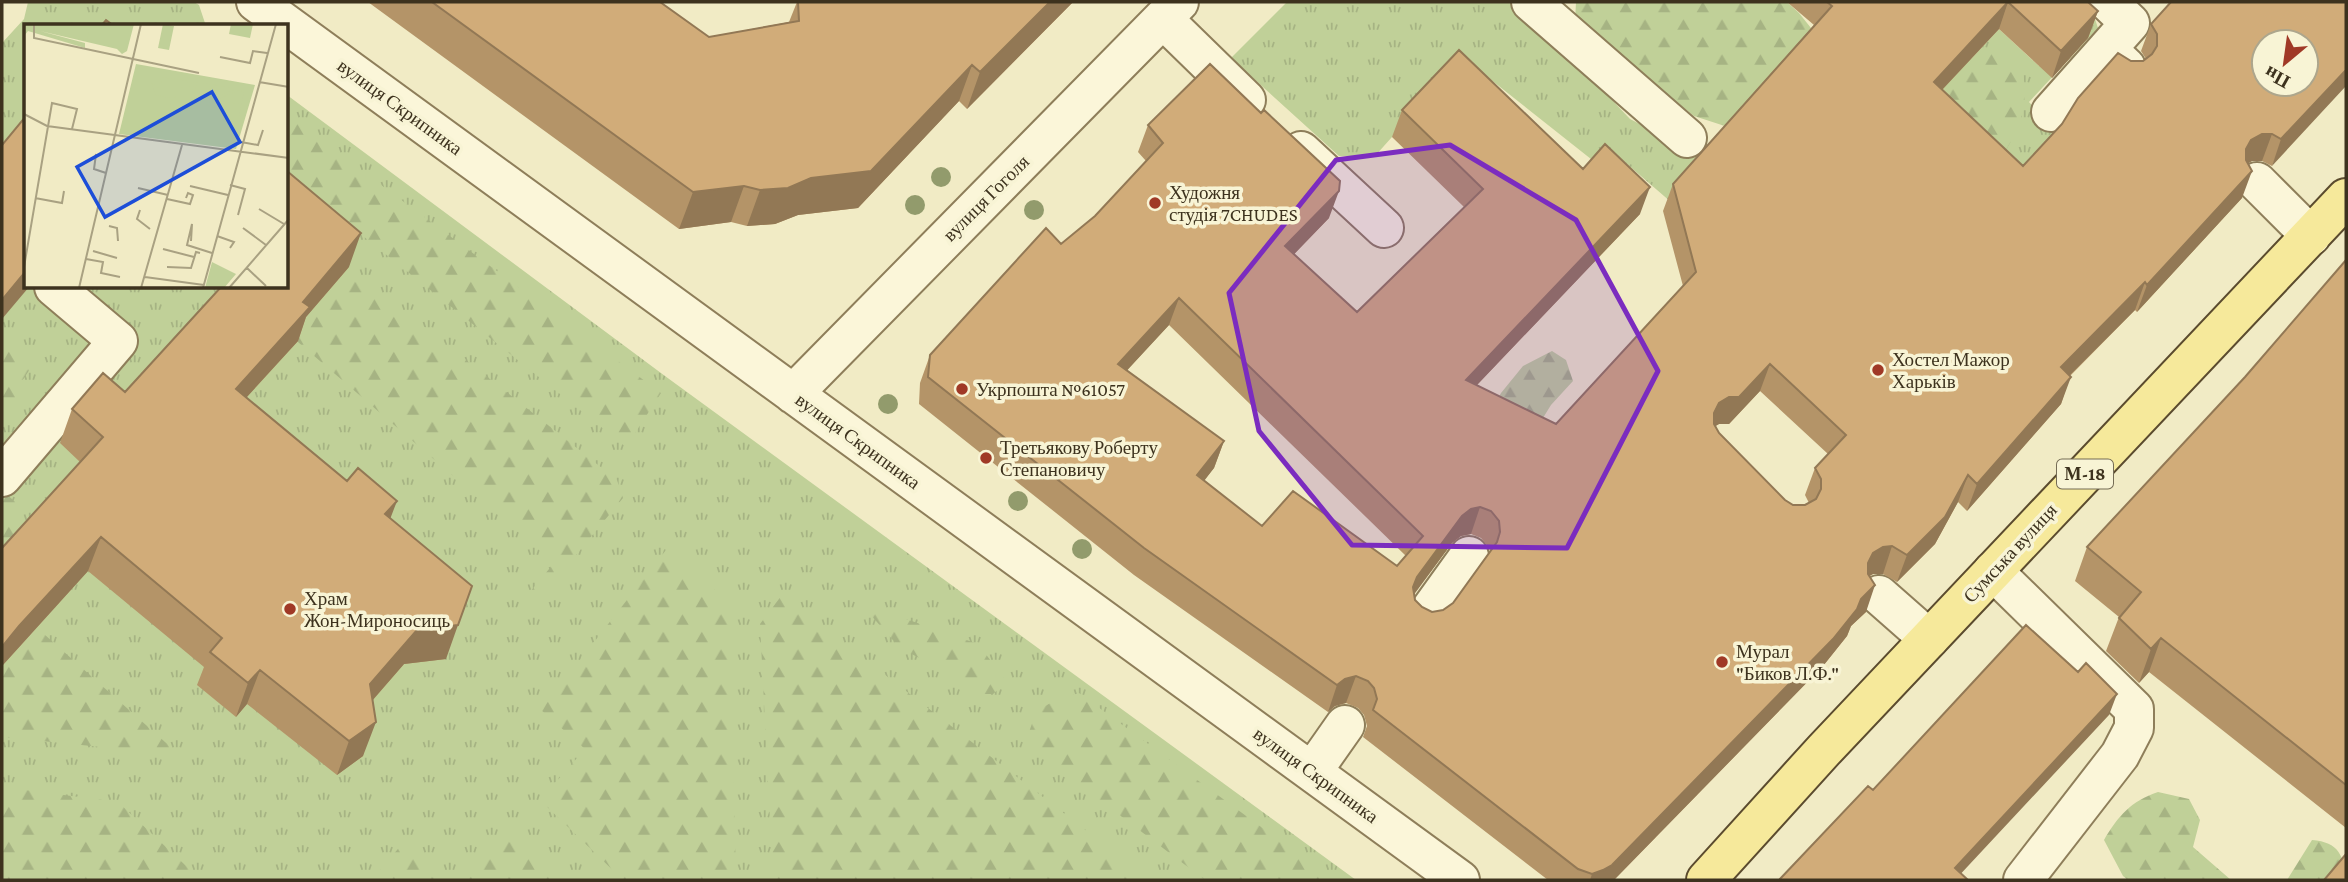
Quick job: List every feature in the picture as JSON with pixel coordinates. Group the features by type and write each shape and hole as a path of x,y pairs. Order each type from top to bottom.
{"main road":[{"name":"Сумська вулиця","path":"1706,880 1929,639 2346,198"}],"street":[{"name":"вулиця Скрипника","path":"256,2 286,24"},
{"path":"1531,2 1687,138"},
{"path":"2051,112 2117,58 2130,23 2108,2"},
{"name":"вулиця Гоголя","path":"793,394 1171,10"},
{"path":"1171,10 1204,61 1384,228"},
{"name":"вулиця Скрипника","path":"289,26 1460,880"},
{"path":"2257,182 2311,236"},
{"path":"2,477 118,341 56,289"},
{"path":"1425,617 1469,556"},
{"path":"1993,571 2134,709 2134,728 2120,755 2023,880"},
{"path":"1879,595 1929,639"},
{"path":"1312,772 1345,725"}],"highlighted area":[{"path":"1450,145 1576,220 1658,371 1567,548 1352,545 1259,431 1229,293 1336,160"}],"green space":[{"path":"28,2 194,2 199,5 205,24 24,24 24,289 289,289 289,96 665,376 1356,880 2,880 2,43 24,19"},
{"path":"1287,2 1509,2 1575,61 1630,119 1689,149 1711,156 1679,209 1612,151 1596,163 1471,64 1375,156 1339,156 1231,58"},
{"path":"1576,2 1787,2 1831,53 1734,129 1694,116 1575,22"},
{"path":"2092,10 2098,28 2029,102 2061,137 2010,196 1969,61 1999,29 2039,66"},
{"path":"2000,45 2021,61 2025,94 2021,120 1993,173 1874,62 1969,60"},
{"path":"289,116 661,393 626,447 289,177"},
{"path":"349,267 617,480 623,498 524,618 506,621 554,563 291,336"},
{"path":"15,344 32,366 20,384 7,422 2,428 2,345"},
{"path":"1552,351 1566,360 1573,381 1551,405 1538,426 1483,426 1501,393 1523,366"},
{"path":"2,491 22,507 17,531 2,548"},
{"path":"666,550 730,602 736,880 623,880 540,800 585,749 541,710"},
{"path":"782,595 1150,880 773,880 760,624"},
{"path":"870,599 903,618 978,644 1007,682 993,694 973,694 950,675 899,647 869,613"},
{"path":"35,626 181,755 2,737 2,666"},
{"path":"1079,693 1330,880 1205,880 1026,744 1033,722 1042,708"},
{"path":"2,787 118,802 201,880 2,880"},
{"path":"2158,792 2189,799 2200,820 2193,847 2231,880 2128,880 2123,876 2104,840 2126,810"},
{"path":"507,834 558,880 463,880"},
{"path":"2312,840 2334,847 2344,864 2346,880 2287,880"},
{"path":"402,844 446,880 372,880"}],"building":[{"path":"432,2 660,2 709,37 799,21 798,2 1050,2 980,72 972,65 871,171 811,178 788,188 760,190 744,186 693,192"},
{"path":"1827,2 2008,2 1934,82 2023,166 2062,124 2078,98 2118,53 2131,61 2143,61 2152,54 2157,46 2157,34 2151,24 2171,2 2346,2 2346,70 2320,98 2320,28 2250,28 2250,98 2320,98 2281,139 2272,134 2262,134 2251,140 2246,149 2246,160 2252,171 2147,285 2145,282 2061,367 2071,377 1977,484 1968,475 1945,517 1907,555 1892,546 1883,547 1873,553 1868,563 1868,574 1875,585 1861,599 1857,609 1833,639 1612,865 1592,874 1578,869 1373,710 1377,699 1374,688 1368,681 1356,676 1337,685 1144,548 928,377 930,355 1046,228 1061,244 1095,216 1163,143 1148,125 1210,64 1261,113 1264,110 1340,181 1339,191 1285,246 1357,312 1483,189 1402,110 1459,50 1583,169 1605,144 1650,187 1466,380 1556,424 1696,272 1673,184 1832,6","holes":["1179,298 1423,536 1397,566 1293,491 1262,526 1197,475 1224,441 1118,364","1770,364 1846,435 1815,468 1821,479 1821,489 1816,499 1805,505 1793,505 1785,500 1719,433 1714,424 1714,413 1719,403 1729,397 1739,397","1480,507 1491,511 1499,521 1497,542 1453,603 1443,610 1432,612 1422,607 1415,600 1413,587 1417,577 1462,516 1471,509"]},
{"path":"2008,2 2088,2 2098,11 2061,51"},
{"path":"24,118 24,273 2,300 2,145"},
{"path":"289,173 361,233 303,302 310,307 236,389 347,481 358,468 397,501 385,514 472,586 458,625 417,630 370,684 376,722 349,741 260,670 248,683 210,652 222,638 101,537 2,647 2,548 103,437 72,409 103,373 125,392 219,289 289,289"},
{"path":"2346,260 2346,785 2161,638 2151,649 2119,618 2141,592 2087,547 2245,377"},
{"path":"2026,625 2078,672 2086,663 2117,694 1955,868 1968,880 1779,880 1868,786 1873,790"},
{"path":"2346,854 2346,880 2324,880"}],"place":[{"name":"Художня студія 7CHUDES","path":"1155,203"},
{"name":"Хостел Мажор Харьків","path":"1878,370"},
{"name":"Укрпошта №61057","path":"962,389"},
{"name":"Третьякову Роберту Степановичу","path":"986,458"},
{"name":"Храм Жон-Мироносиць","path":"290,609"},
{"name":"Мурал \"Биков Л.Ф.\"","path":"1722,662"}]}
